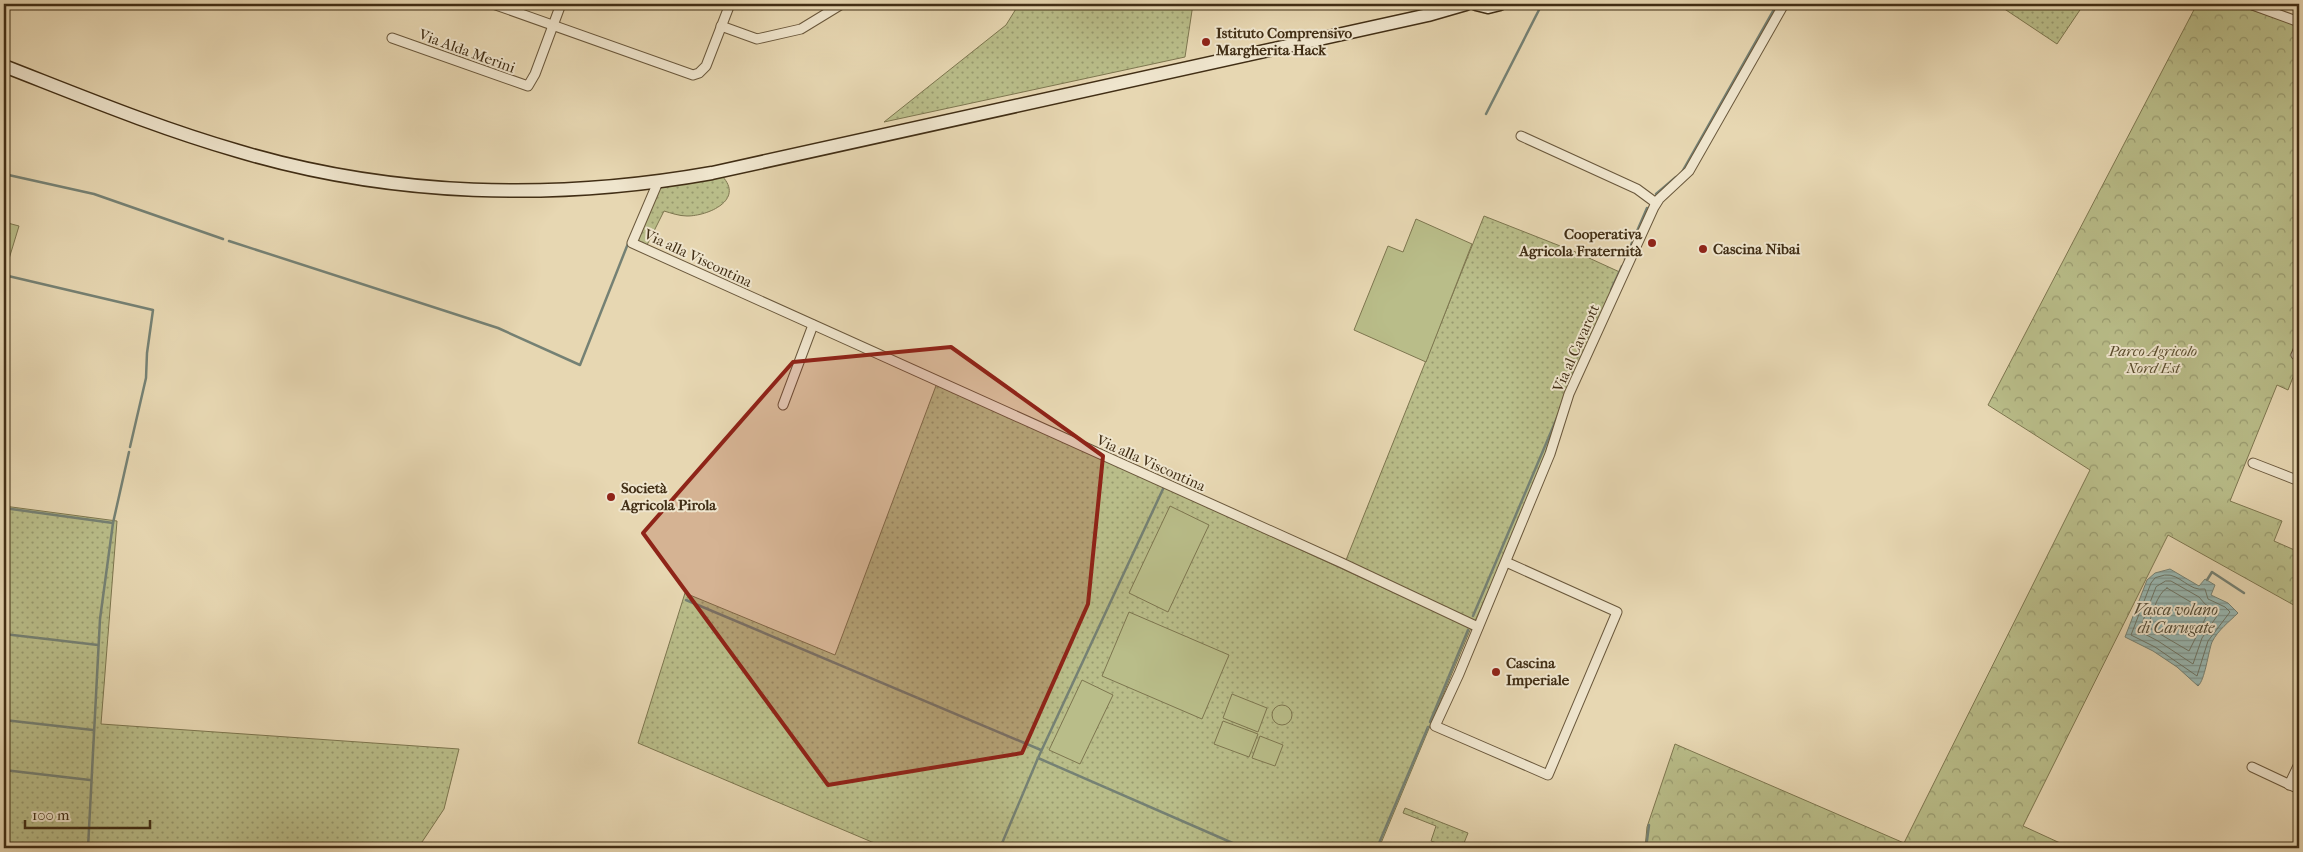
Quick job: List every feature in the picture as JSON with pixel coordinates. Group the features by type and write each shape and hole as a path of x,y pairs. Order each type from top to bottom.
{"main road":[{"path":"1428,15 1446,4"},
{"path":"4,66 204,141 265,159 333,174 411,186 484,191 554,191 658,182 712,173 1428,15 1466,4"},
{"path":"1476,4 1488,7 1500,4"}],"street":[{"path":"493,4 692,75 698,74 706,66 730,4"},
{"path":"554,26 561,4"},
{"path":"721,26 757,39 801,29 842,4"},
{"name":"Via al Cavarott","path":"1506,562 1617,612 1548,775 1434,726 1451,692 1550,454 1569,394 1656,203 1689,170 1784,4"},
{"path":"2250,4 2299,22"},
{"name":"Via Alda Merini","path":"392,38 528,86 554,26"},
{"path":"1521,136 1637,188 1656,203"},
{"name":"Via alla Viscontina","path":"658,182 632,243 1342,563 1478,627"},
{"path":"783,405 813,326"},
{"path":"2299,348 2296,355 2299,356"},
{"path":"2253,463 2299,481"},
{"path":"2289,785 2299,764"},
{"path":"2252,767 2299,789"}],"highlighted area":[{"path":"951,347 1103,456 1088,604 1022,753 828,785 728,652 643,533 793,362"}],"green space":[{"path":"1019,4 1193,4 1185,57 884,122 1006,25"},
{"path":"1997,4 2084,4 2057,44"},
{"name":"Parco Agricolo Nord Est","path":"2197,4 2234,4 2299,26 2299,362 2288,390 2277,385 2230,501 2282,521 2274,541 2299,552 2299,608 2168,535 2023,826 2071,848 1645,848 1647,827 1675,744 1904,843 2090,470 1988,405"},
{"path":"722,176 728,185 729,192 727,199 721,205 705,213 687,216 664,211 646,247 634,241 659,188"},
{"path":"1484,216 1578,253 1624,274 1535,486 1475,621 1346,560"},
{"path":"1416,219 1472,244 1426,362 1354,330 1388,246 1403,252"},
{"path":"4,222 19,226 5,272 4,272"},
{"path":"937,383 1471,628 1379,848 886,848 638,743 685,593 835,655"},
{"path":"4,506 117,521 101,724 459,749 444,809 418,848 4,848"},
{"path":"1170,506 1209,525 1168,612 1129,593"},
{"path":"1129,612 1229,655 1202,719 1102,676"},
{"path":"1082,680 1113,695 1080,764 1049,750"},
{"path":"1232,694 1267,708 1258,732 1223,718"},
{"path":"1282,705 1289,708 1292,715 1289,722 1282,725 1275,722 1272,715 1275,708"},
{"path":"1223,721 1258,734 1249,757 1214,744"},
{"path":"1260,736 1283,745 1275,766 1252,758"},
{"path":"1405,808 1468,833 1462,848 1450,848 1431,841 1436,826 1403,813"}],"water":[{"name":"Vasca volano di Carugate","path":"2170,569 2199,586 2205,579 2215,585 2211,595 2228,603 2238,613 2214,638 2198,686 2177,667 2153,651 2125,637 2147,580 2155,573"}],"waterway":[{"path":"1486,114 1542,4"},
{"path":"1682,172 1777,4"},
{"path":"4,174 94,194 223,239"},
{"path":"1656,194 1676,177"},
{"path":"1625,259 1647,208"},
{"path":"229,241 498,328 580,365 629,241"},
{"path":"1611,290 1622,266"},
{"path":"4,275 153,310 147,353 146,378 130,447"},
{"path":"1473,616 1559,413"},
{"path":"88,848 100,619 113,523 129,452"},
{"path":"1163,489 1038,758 1244,848"},
{"path":"4,508 113,523"},
{"path":"2207,580 2212,572 2244,593"},
{"path":"686,600 1041,750"},
{"path":"1430,722 1468,630"},
{"path":"4,634 98,645"},
{"path":"4,720 93,730"},
{"path":"1377,848 1428,727"},
{"path":"1000,848 1038,758"},
{"path":"4,770 90,780"},
{"path":"1646,848 1649,825"}],"place":[{"name":"Istituto Comprensivo Margherita Hack","path":"1206,42"},
{"name":"Cooperativa Agricola Fraternità","path":"1652,243"},
{"name":"Cascina Nibai","path":"1703,249"},
{"name":"Società Agricola Pirola","path":"611,497"},
{"name":"Cascina Imperiale","path":"1496,672"}]}
